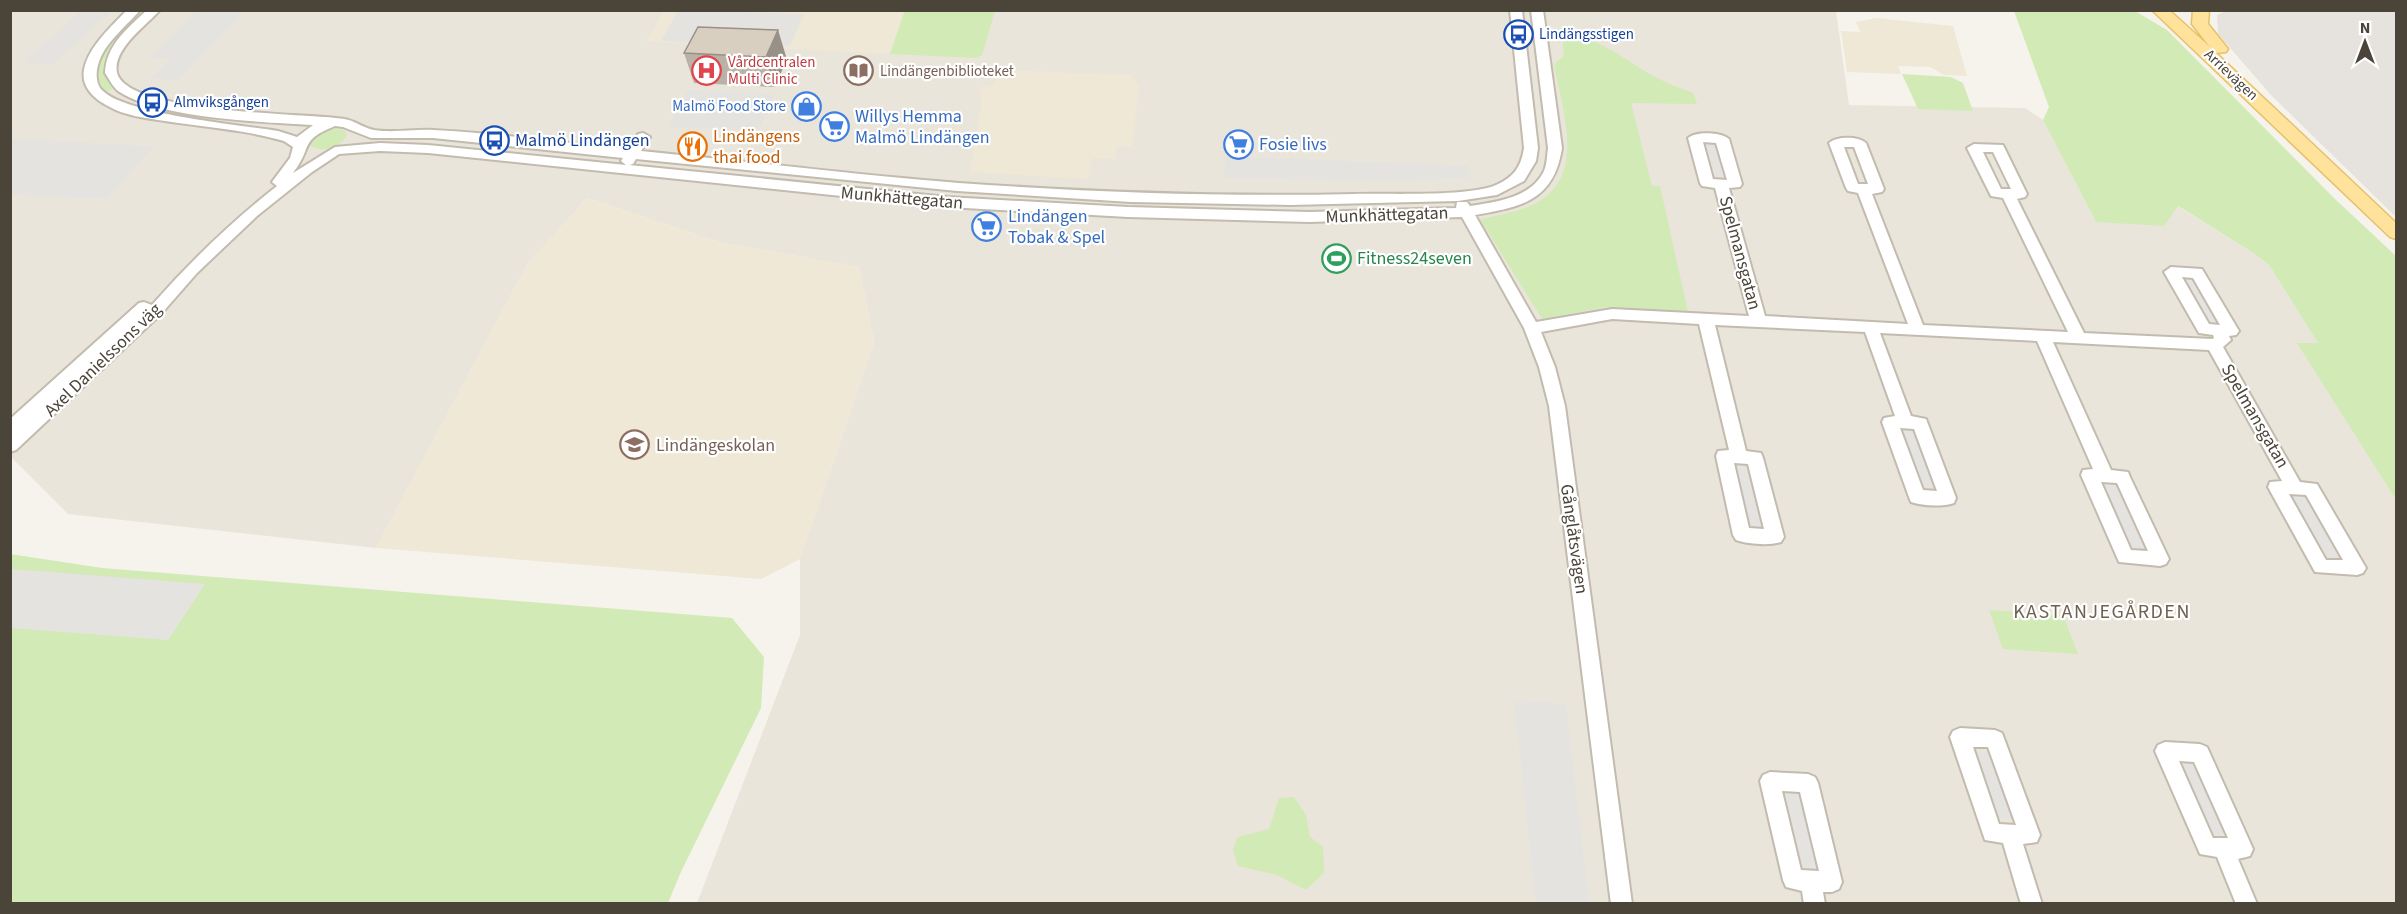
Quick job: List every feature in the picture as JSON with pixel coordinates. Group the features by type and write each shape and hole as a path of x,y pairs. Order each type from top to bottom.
{"main road":[{"name":"Arrievägen","path":"2159,10 2302,141 2397,233"},
{"name":"Arrievägen","path":"2200,10 2199,20 2204,31 2302,141"}],"street":[{"name":"Munkhättegatan","path":"134,10 97,51 90,69 91,84 101,98 120,108 139,113 278,135 289,138 314,156 337,151 400,147 926,201 1128,212 1310,217 1466,212 1494,208 1525,197 1537,189 1552,169 1555,148 1537,10"},
{"name":"Munkhättegatan","path":"154,10 124,40 112,59 112,77 124,91 153,102 195,110 345,123 378,135 433,134 908,183 1131,196 1290,200 1458,196 1488,192 1508,185 1519,178 1529,161 1532,148 1516,10"},
{"path":"300,147 309,132 333,123"},
{"path":"337,151 354,137 355,128"},
{"path":"623,170 643,137"},
{"name":"Axel Danielssons väg","path":"252,213 292,167 300,147"},
{"name":"Axel Danielssons väg","path":"10,429 146,305 192,269 252,213 307,169 337,151"},
{"name":"Spelmansgatan","path":"1721,184 1759,323"},
{"path":"1863,189 1918,331"},
{"path":"2008,194 2079,338"},
{"name":"Gånglåtsvägen","path":"1458,196 1532,328 1547,367 1557,406 1622,903"},
{"name":"Axel Danielssons väg","path":"10,446 158,309 192,269"},
{"name":"Spelmansgatan","path":"1532,328 1612,314 2043,337 2216,337 2295,488"},
{"path":"1706,320 1739,457"},
{"path":"1871,329 1905,422"},
{"path":"2043,337 2105,476"},
{"path":"1890,422 1905,422 1920,423 1948,498 1917,497 1890,422"},
{"path":"1724,456 1739,457 1755,458 1775,537 1742,536 1724,456"},
{"path":"2089,475 2105,476 2122,477 2160,559 2125,557 2089,475"},
{"name":"Spelmansgatan","path":"2276,487 2295,488 2312,489 2358,568 2321,567 2276,487"},
{"path":"1960,737 1995,739 2030,834 2010,834 1992,833 1960,737"},
{"path":"2165,751 2200,753 2243,849 2223,848 2206,847 2165,751"},
{"path":"1770,781 1808,783 1832,882 1810,881 1792,880 1770,781"},
{"path":"2010,834 2032,903"},
{"path":"2223,848 2247,903"},
{"path":"1810,881 1815,903"}],"shaded area":[{"path":"81,10 111,11 54,64 24,63"},
{"path":"2228,10 2396,11 2396,217 2272,96 2218,34 2217,15"},
{"path":"10,11 1836,11 1849,105 2025,108 2043,120 2096,222 2177,206 2269,265 2318,343 2298,343 2396,500 2396,903 697,903 800,635 800,559 874,342 859,267 718,242 587,198 527,265 376,548 68,514 11,457"},
{"path":"197,11 245,11 178,80 151,78 170,59 150,58"},
{"path":"664,11 905,11 890,54 646,41"},
{"path":"678,11 804,14 790,46 661,41"},
{"path":"1876,18 1953,26 1967,76 1944,75 1930,67 1898,66 1901,74 1847,72 1841,31 1860,32 1856,22"},
{"path":"999,70 1130,75 1139,84 1132,146 1117,146 1115,159 1092,158 1087,179 970,172 982,100 978,92 982,87 994,85"},
{"path":"688,90 775,94 758,131 669,127"},
{"path":"11,139 154,146 107,199 11,194"},
{"path":"1699,143 1721,143 1731,179 1709,178"},
{"path":"1226,156 1468,166 1469,178 1386,180 1223,178"},
{"name":"Lindängeskolan","path":"587,198 718,242 859,267 874,342 800,559 761,579 376,548 527,265"},
{"path":"2171,272 2197,273 2231,331 2204,329"},
{"path":"1895,424 1917,425 1943,495 1920,494"},
{"path":"1728,459 1752,460 1771,535 1746,534"},
{"path":"2097,480 2119,481 2152,554 2129,552"},
{"path":"2283,491 2309,492 2351,565 2324,564"},
{"path":"11,569 205,584 168,640 11,628"},
{"path":"1514,700 1566,704 1589,903 1536,903"},
{"path":"1970,752 1995,753 2018,819 1993,817"},
{"path":"2175,764 2201,765 2232,835 2206,834"},
{"path":"1773,786 1807,787 1828,877 1793,875"}],"green space":[{"path":"905,10 995,11 982,55 977,58 890,54"},
{"path":"140,11 147,11 121,36 107,56 106,78 113,89 106,92 99,81 97,69 100,58 114,37"},
{"path":"2014,11 2135,11 2167,30 2335,199 2396,256 2396,500 2297,343 2318,343 2269,265 2178,206 2164,226 2096,222 2043,120 2049,107"},
{"path":"1562,35 1590,40 1659,79 1693,93 1697,104 1631,103 1652,186 1660,186 1688,312 1606,307 1542,319 1480,219 1525,208 1545,197 1558,183 1565,165 1567,146 1566,126 1554,64 1564,56"},
{"path":"1902,74 1951,77 1963,83 1973,111 1918,109"},
{"path":"328,128 344,130 347,135 331,148 321,149 311,146 310,140"},
{"path":"10,554 102,568 732,618 764,657 761,708 668,903 11,903"},
{"path":"1989,610 2063,615 2078,654 2003,649"},
{"path":"1294,797 1306,815 1310,837 1323,847 1324,873 1306,890 1277,875 1238,866 1233,851 1237,837 1269,829 1279,798"}],"building":[{"path":"698,27 778,30 766,57 684,53"}],"place":[{"name":"Lindängsstigen","path":"1518,34"},
{"name":"Vårdcentralen Multi Clinic","path":"707,71"},
{"name":"Lindängenbiblioteket","path":"859,71"},
{"name":"Almviksgången","path":"153,102"},
{"name":"Malmö Food Store","path":"807,106"},
{"name":"Willys Hemma Malmö Lindängen","path":"834,126"},
{"name":"Malmö Lindängen","path":"494,140"},
{"name":"Fosie livs","path":"1238,144"},
{"name":"Lindängens thai food","path":"692,146"},
{"name":"Lindängen Tobak & Spel","path":"987,226"},
{"name":"Fitness24seven","path":"1336,258"},
{"name":"Lindängeskolan","path":"635,445"}],"district":[{"name":"KASTANJEGÅRDEN","path":"2102,612"}]}
